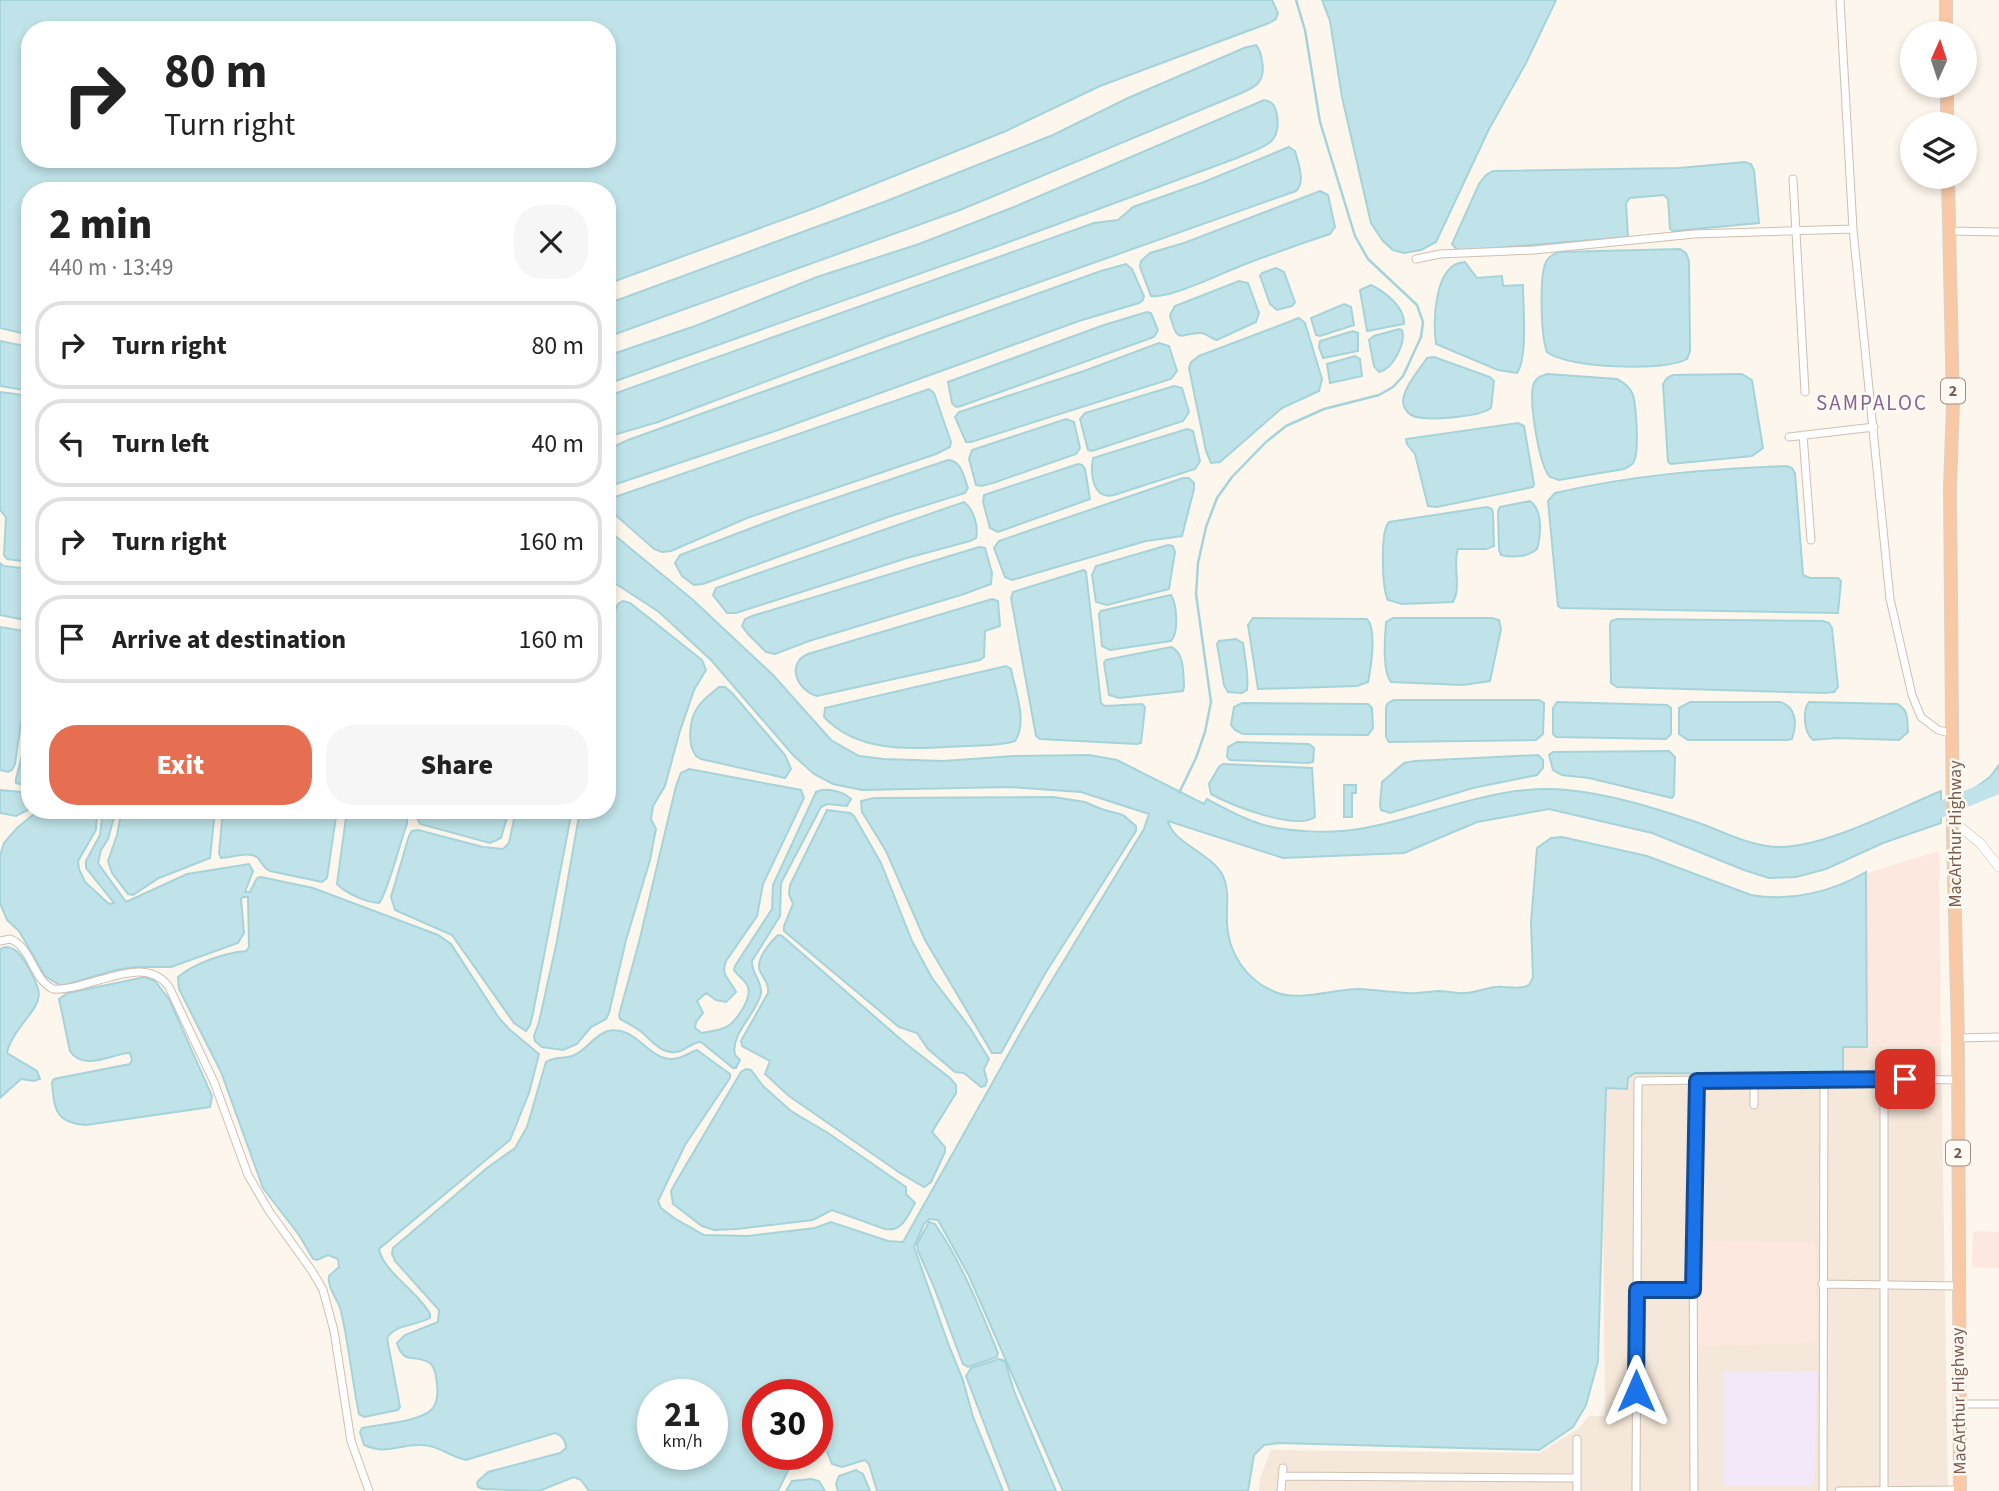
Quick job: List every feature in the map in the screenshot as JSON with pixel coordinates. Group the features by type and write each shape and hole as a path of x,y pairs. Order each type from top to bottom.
{"highway":[{"path":"1945,0 1946,21"},
{"name":"MacArthur Highway","path":"1948,189 1959,1080 1960,1490"}],"street":[{"path":"1840,0 1853,229 1890,599 1912,695 1924,721 1938,730 1954,734"},
{"path":"1793,179 1805,392"},
{"path":"1416,259 1440,254 1534,250 1694,234 1853,229"},
{"path":"1949,231 1999,232"},
{"path":"1789,437 1874,428"},
{"path":"1803,435 1811,540"},
{"path":"1954,818 1980,843 1999,867"},
{"path":"0,941 10,939 20,944 42,981 53,989 149,972 160,976 169,987 214,1082 248,1175 323,1290 334,1331 351,1441 369,1491"},
{"path":"1958,1038 1999,1037"},
{"path":"1636,1491 1638,1081 1824,1078 1959,1080"},
{"path":"1822,1491 1824,1078"},
{"path":"1884,1079 1884,1490"},
{"path":"1754,1080 1754,1104"},
{"path":"1694,1491 1693,1290 1697,1081"},
{"path":"1822,1284 1958,1286"},
{"path":"1637,1290 1693,1290"},
{"path":"1959,1404 1999,1404"},
{"path":"1577,1439 1577,1491"},
{"path":"1281,1491 1282,1472 1577,1478"},
{"path":"1839,1491 1960,1490"}],"shaded area":[{"path":"1939,851 1941,1046 1868,1047 1867,873"},
{"path":"1941,1046 1948,1491 1259,1491 1260,1478 1271,1450 1539,1453 1579,1428 1589,1416 1605,1416 1603,1218 1606,1088 1635,1073 1843,1074 1843,1047"},
{"path":"1973,1231 1999,1232 1999,1268 1972,1267"},
{"path":"1696,1241 1815,1242 1817,1343 1697,1346"},
{"path":"1817,1371 1814,1485 1724,1486 1724,1372"}],"water":[{"path":"0,0 1272,0 1278,13 1276,19 1269,23 1100,86 1006,131 812,209 616,281 616,182 21,182 21,333 0,328"},
{"path":"1322,0 1556,0 1526,63 1489,129 1436,242 1421,250 1404,253 1393,250 1371,223 1342,97 1330,21"},
{"path":"1256,45 1263,68 1258,83 1245,91 960,210 616,334 616,301 884,202 1053,135 1128,98"},
{"path":"1264,100 1272,103 1276,109 1278,125 1273,139 1254,151 998,246 616,381 616,353 1014,207"},
{"path":"1289,147 1295,151 1300,172 1300,183 1296,191 893,334 658,422 616,434 616,393 1094,223 1118,220 1133,207 1204,182"},
{"path":"1745,162 1751,164 1754,170 1759,223 1673,231 1670,229 1668,199 1664,195 1630,198 1626,203 1628,237 1458,251 1452,244 1479,184 1493,171 1679,168"},
{"path":"1320,191 1328,195 1335,227 1330,234 1185,289 1151,296 1140,267 1141,261 1150,253 1184,243"},
{"path":"1680,249 1686,253 1689,261 1690,351 1687,359 1659,366 1594,365 1574,362 1547,352 1543,333 1542,293 1544,270 1550,257 1559,252"},
{"path":"1465,262 1477,278 1502,276 1503,286 1523,285 1524,344 1517,373 1498,370 1436,344 1436,308 1441,282 1455,265"},
{"path":"1126,264 1132,269 1144,296 1143,300 778,430 616,484 616,446 628,440"},
{"path":"1276,268 1284,272 1295,302 1292,306 1277,310 1270,304 1260,276"},
{"path":"1239,281 1248,283 1259,313 1256,322 1217,340 1202,333 1181,336 1175,331 1170,315 1175,306"},
{"path":"1371,285 1398,306 1404,324 1367,331 1360,290"},
{"path":"1344,304 1351,307 1354,325 1316,335 1311,318"},
{"path":"1147,312 1151,313 1158,330 1154,337 961,406 956,407 952,403 948,382"},
{"path":"1299,318 1305,323 1322,379 1319,391 1282,408 1220,462 1211,463 1206,451 1189,368 1191,362 1199,356"},
{"path":"1399,329 1403,335 1397,355 1389,366 1379,372 1374,366 1369,340"},
{"path":"1353,331 1358,333 1358,351 1323,358 1320,341"},
{"path":"0,341 21,345 21,390 0,386"},
{"path":"1159,343 1169,346 1177,371 1171,379 971,442 966,442 955,417 959,412"},
{"path":"1355,356 1360,359 1362,376 1330,383 1327,364"},
{"path":"1434,357 1490,377 1494,381 1491,408 1451,418 1427,418 1409,414 1403,403 1406,390 1427,358"},
{"path":"1547,374 1617,379 1627,386 1633,395 1636,419 1637,440 1632,464 1624,469 1559,480 1550,477 1542,460 1532,403 1534,383"},
{"path":"1742,374 1752,380 1763,448 1752,456 1671,464 1668,462 1663,384 1667,378 1673,375"},
{"path":"1174,386 1182,388 1189,412 1183,421 1092,451 1088,450 1080,419 1085,413"},
{"path":"929,389 934,393 951,442 950,447 936,454 747,518 671,551 654,549 616,515 616,497"},
{"path":"0,392 21,395 21,561 7,559 4,555 6,517 0,510"},
{"path":"1066,419 1074,422 1080,448 1076,454 993,483 976,485 969,459 972,450"},
{"path":"1518,423 1524,426 1533,487 1437,507 1428,506 1415,454 1406,439"},
{"path":"1187,429 1193,431 1200,461 1195,469 1114,495 1107,496 1097,490 1092,472 1093,458"},
{"path":"948,460 956,463 961,470 968,488 965,493 888,517 703,584 694,585 682,576 675,563 680,555 797,511"},
{"path":"1078,464 1085,469 1090,499 998,532 990,528 983,502 984,495"},
{"path":"1787,466 1795,473 1803,575 1810,578 1838,578 1841,581 1838,613 1558,606 1548,501 1555,493 1670,474"},
{"path":"1189,478 1194,483 1194,489 1182,536 1146,541 1012,580 1005,577 994,548 999,541"},
{"path":"1530,501 1539,516 1537,549 1520,556 1501,555 1500,507"},
{"path":"964,502 973,513 976,523 976,538 970,541 907,558 736,613 727,613 713,595 716,588"},
{"path":"1487,507 1492,509 1493,514 1494,546 1486,549 1458,549 1457,589 1453,602 1402,604 1388,600 1383,560 1384,536 1389,522"},
{"path":"616,536 693,600 773,675 831,740 859,756 943,761 1089,755 1117,760 1204,804 1207,799 1266,826 1309,831 1365,828 1490,796 1541,789 1583,792 1632,802 1771,847 1801,845 1821,840 1883,817 1941,791 1941,823 1883,843 1826,869 1796,877 1769,878 1652,833 1549,809 1477,822 1404,853 1283,858 1168,821 1177,836 1210,861 1223,876 1227,893 1228,934 1240,964 1265,987 1294,996 1359,989 1462,993 1496,987 1527,986 1533,977 1531,923 1537,848 1551,838 1562,837 1647,856 1751,895 1766,897 1810,894 1839,885 1866,872 1867,1047 1843,1047 1843,1074 1635,1073 1628,1078 1627,1089 1606,1088 1598,1361 1586,1405 1573,1427 1539,1450 1279,1443 1264,1445 1254,1455 1248,1491 1063,1491 969,1276 938,1220 929,1219 914,1247 963,1380 973,1417 1003,1491 877,1491 869,1464 865,1460 842,1467 833,1464 833,1379 742,1379 742,1470 788,1470 778,1491 589,1491 581,1480 574,1477 539,1491 483,1489 478,1487 477,1482 488,1472 560,1453 566,1448 563,1439 555,1433 466,1460 426,1445 372,1448 364,1445 360,1432 362,1428 418,1417 435,1405 437,1387 433,1366 426,1361 403,1355 397,1343 405,1335 438,1322 439,1310 395,1261 393,1248 487,1168 515,1148 527,1127 546,1062 572,1056 603,1033 618,1030 634,1037 663,1058 679,1058 697,1050 730,1074 730,1078 685,1145 658,1201 661,1208 674,1218 704,1235 748,1236 815,1228 831,1222 888,1241 903,1242 1026,1023 1144,829 1149,814 1081,792 1010,787 862,790 833,784 814,774 793,755 711,660 659,612 616,584"},
{"path":"1168,545 1173,546 1175,552 1169,589 1107,605 1096,602 1092,575 1096,566"},
{"path":"979,547 985,548 992,573 991,584 964,594 809,641 775,654 766,652 742,626 745,619 752,616"},
{"path":"0,563 21,568 21,619 0,615"},
{"path":"1084,570 1101,703 1105,706 1142,704 1145,707 1141,743 1040,739 1036,736 1011,598 1013,592"},
{"path":"1171,595 1176,618 1171,641 1110,650 1102,646 1101,611"},
{"path":"992,599 998,601 1000,626 985,631 984,657 980,660 817,696 804,689 797,677 797,664 808,654"},
{"path":"623,601 630,603 702,660 706,670 694,690 665,786 653,806 651,819 656,829 650,860 626,940 609,1013 606,1019 591,1027 577,1044 563,1050 542,1047 535,1041 534,1036 557,941 578,819 616,819 618,604"},
{"path":"1253,618 1367,619 1373,639 1368,682 1357,686 1258,689 1248,625"},
{"path":"1393,618 1499,620 1501,629 1490,681 1463,685 1391,682 1386,670 1385,645 1386,622"},
{"path":"1611,621 1823,621 1829,623 1832,628 1838,687 1834,692 1825,693 1617,687 1611,683 1610,625"},
{"path":"0,627 21,630 21,723 15,764 8,772 0,770"},
{"path":"1236,639 1243,643 1248,678 1247,690 1242,693 1228,692 1224,685 1217,644 1219,641"},
{"path":"1171,647 1181,659 1183,691 1119,698 1109,695 1104,663 1106,660"},
{"path":"1006,666 1011,669 1021,715 1019,733 1015,741 1009,743 929,748 891,747 855,738 839,730 824,717 825,708"},
{"path":"719,687 725,687 732,693 785,755 791,769 785,778 696,756 690,738 695,712"},
{"path":"1394,700 1539,700 1544,703 1543,734 1536,740 1389,742 1386,737 1386,707"},
{"path":"1557,702 1667,705 1671,708 1671,734 1666,739 1556,737 1553,734 1553,708"},
{"path":"1690,702 1786,704 1794,717 1792,739 1688,740 1679,734 1679,708"},
{"path":"1809,702 1897,704 1905,712 1908,732 1899,740 1813,740 1805,722 1805,711"},
{"path":"1242,703 1368,704 1372,708 1373,728 1368,735 1243,734 1231,725 1234,707"},
{"path":"1237,742 1309,744 1314,748 1313,762 1230,760 1227,757 1228,747"},
{"path":"1669,751 1675,757 1672,798 1589,778 1562,775 1553,770 1549,755 1553,752"},
{"path":"1538,755 1543,760 1543,768 1537,775 1473,788 1390,813 1381,810 1382,782 1404,763"},
{"path":"21,759 21,784 16,783"},
{"path":"1223,764 1312,768 1315,817 1293,821 1279,819 1247,810 1211,794 1209,784"},
{"path":"1999,765 1999,787 1966,805 1965,795 1990,777"},
{"path":"689,769 801,790 804,798 763,884 757,916 724,966 725,974 736,992 726,1002 716,1000 706,993 697,1001 703,1013 695,1028 702,1033 728,1026 745,1004 748,987 734,970 735,966 772,909 773,885 816,792 834,791 851,799 847,806 827,804 821,807 781,883 780,916 752,961 761,993 736,1039 735,1055 740,1060 736,1068 701,1042 680,1051 665,1051 620,1019 619,1015 676,786 681,773"},
{"path":"1344,785 1356,785 1356,793 1352,793 1352,817 1344,817"},
{"path":"0,790 21,792 21,814 16,816 0,813"},
{"path":"1053,797 1085,802 1123,815 1136,826 1136,831 1046,972 1001,1053 992,1053 925,940 886,851 862,812 861,801 874,798"},
{"path":"827,810 854,816 881,863 912,941 932,978 970,1028 989,1059 984,1069 987,1081 985,1086 981,1087 964,1073 955,1072 928,1049 917,1033 899,1027 784,931 793,904 789,894 790,885"},
{"path":"28,819 97,819 96,830 78,861 79,869 85,882 109,904 114,903 86,868 86,861 100,835 102,819 114,819 98,863 126,902 187,874 249,864 253,871 245,892 250,892 257,878 261,877 313,888 438,935 451,944 499,1018 539,1054 529,1093 510,1140 379,1249 387,1266 430,1314 430,1318 425,1321 401,1327 387,1338 400,1407 398,1410 364,1417 359,1414 341,1311 329,1280 329,1276 339,1267 338,1259 328,1255 313,1259 299,1235 263,1188 221,1072 179,989 178,977 193,967 219,956 246,951 249,947 248,897 241,899 244,933 238,943 171,967 116,970 61,986 45,976 19,931 7,920 0,903 0,856 4,843"},
{"path":"120,819 214,819 210,858 159,878 133,895 128,894 112,873 108,861"},
{"path":"222,819 336,819 327,878 322,882 270,871 254,856 221,858 219,853"},
{"path":"346,819 407,819 390,878 379,903 357,897 337,884"},
{"path":"506,819 501,838 490,843 420,824 418,820"},
{"path":"514,819 570,819 533,1013 526,1031 514,1023 452,935 395,910 391,897 412,831 418,830 483,847 503,849 509,843"},
{"path":"778,935 956,1085 956,1093 932,1132 945,1147 945,1152 931,1182 924,1187 789,1096 765,1074 770,1061 742,1046 741,1041 768,993 759,967 761,957"},
{"path":"5,947 21,956 39,993 35,1006 16,1033 7,1053 37,1071 40,1079 21,1079 0,1098 0,949"},
{"path":"145,977 155,981 169,999 212,1096 210,1107 86,1125 68,1121 58,1113 56,1107 52,1082 54,1079 130,1064 132,1060 130,1053 95,1061 75,1057 70,1051 59,999 68,993"},
{"path":"751,1070 763,1086 791,1111 906,1187 906,1194 915,1203 900,1226 885,1229 832,1210 813,1220 714,1230 702,1226 673,1204 671,1191 741,1072"},
{"path":"929,1222 935,1224 962,1270 998,1353 997,1357 968,1367 963,1364 918,1251 917,1244"},
{"path":"999,1359 1005,1361 1014,1391 1056,1491 1010,1491 966,1376 971,1368"},
{"path":"856,1470 863,1474 870,1491 838,1491 836,1484 839,1476"},
{"path":"792,1481 819,1481 825,1491 786,1491"}],"waterway":[{"path":"1179,793 1196,758 1211,702 1196,594 1198,563 1206,527 1217,498 1232,477 1266,442 1286,426 1324,409 1379,395 1393,387 1403,376 1421,337 1423,322 1417,305 1368,259 1355,236 1320,122 1305,30 1296,0"},
{"path":"1924,816 1995,787 1999,780"}],"district":[{"name":"SAMPALOC","path":"1872,403"}],"route":[{"path":"1636,1391 1637,1290 1693,1290 1697,1081 1905,1079"}]}
